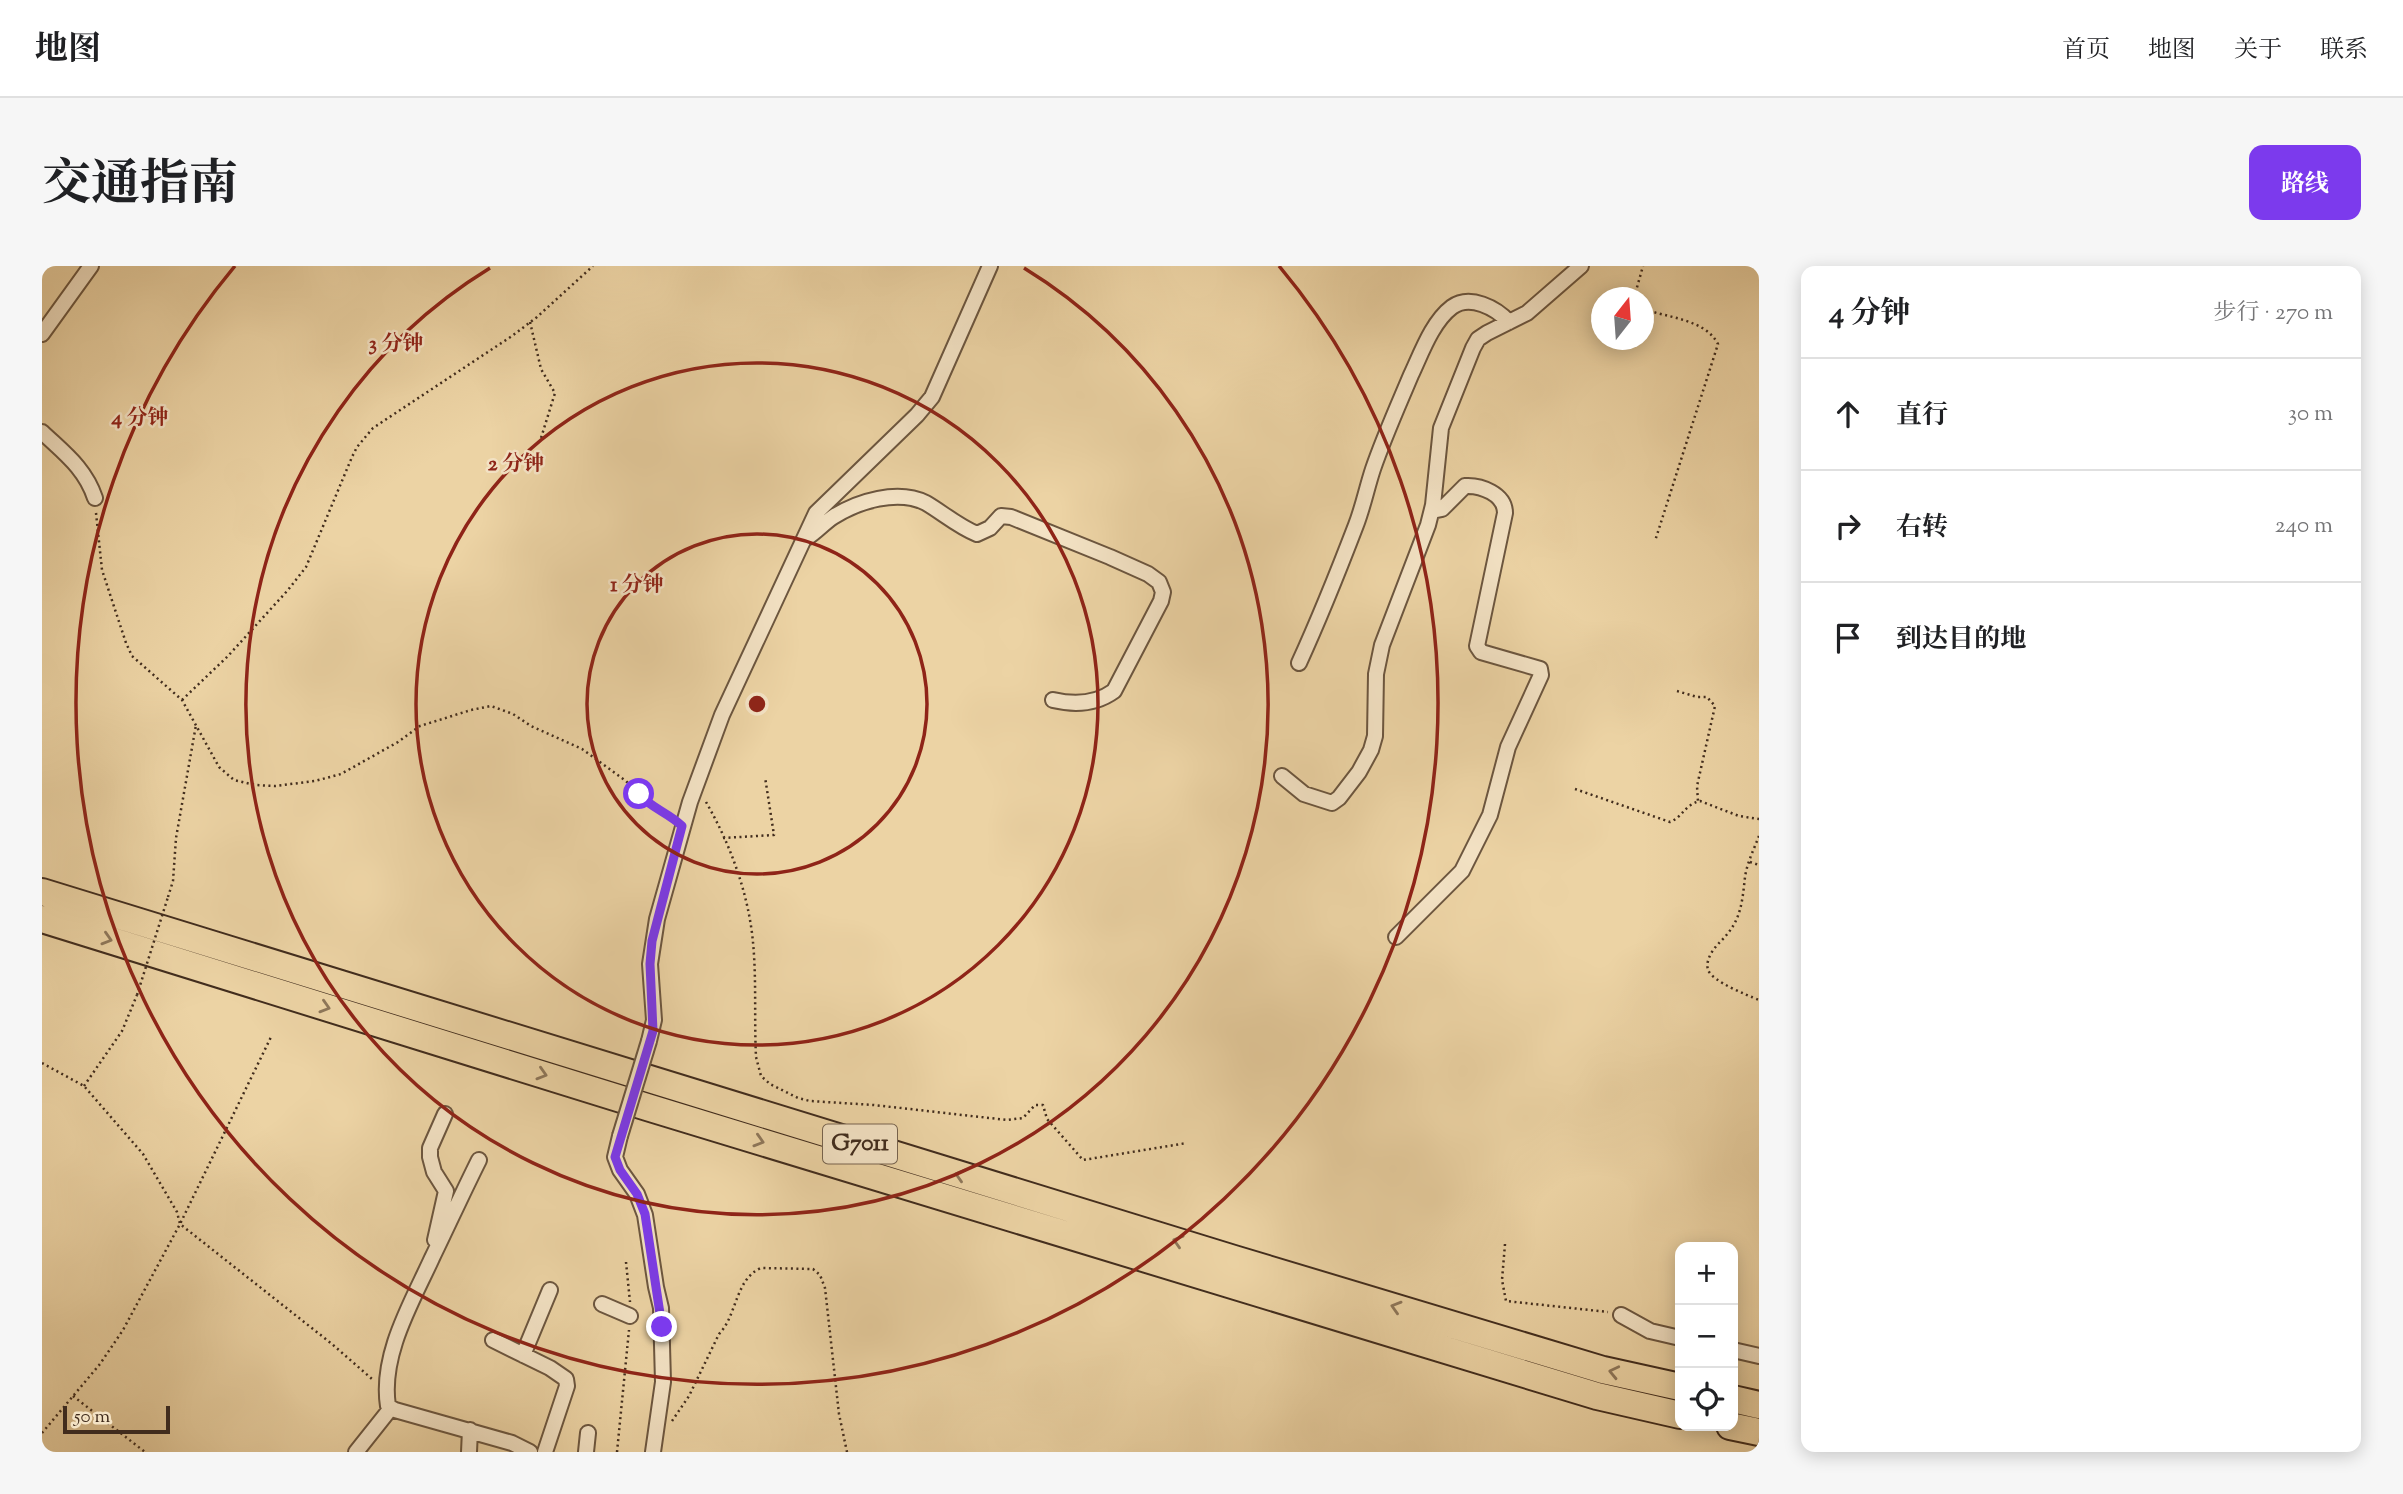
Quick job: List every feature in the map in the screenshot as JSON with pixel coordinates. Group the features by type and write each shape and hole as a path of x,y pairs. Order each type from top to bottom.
{"highway":[{"name":"G7011","path":"42,892 1274,1271 1603,1370 1675,1386"},
{"name":"G7011","path":"42,919 633,1103 1544,1380 1597,1396 1675,1414"},
{"path":"1738,1400 1759,1405"},
{"path":"1738,1428 1759,1432"}],"street":[{"path":"42,334 91,266"},
{"path":"653,1452 663,1382 661,1308 645,1214 637,1194 620,1170 615,1157 654,1020 650,976 652,941 682,826 722,715 816,513 881,451 932,397 990,266"},
{"path":"1282,776 1304,794 1332,803 1359,772 1375,736 1376,674 1382,645 1421,548 1432,511 1440,434 1478,339 1527,313 1581,266"},
{"path":"1299,663 1337,577 1396,408 1437,326 1451,308 1466,302 1478,303 1491,309 1508,322"},
{"path":"42,432 71,456 87,477 95,498"},
{"path":"1396,937 1450,884 1468,860 1490,815 1508,747 1541,675 1540,669 1481,652 1477,646 1504,513 1503,502 1491,492 1465,486 1441,509 1432,511"},
{"path":"803,539 847,510 869,501 908,496 978,534 985,532 1001,516 1011,517 1111,556 1159,582 1163,592 1161,601 1114,691 1081,704 1053,700"},
{"path":"433,1256 446,1191 431,1164 430,1148 445,1114"},
{"path":"356,1452 389,1401 392,1356 403,1321 479,1160"},
{"path":"523,1355 551,1290"},
{"path":"602,1304 630,1316"},
{"path":"1622,1315 1650,1331 1675,1337"},
{"path":"493,1340 550,1368 566,1379 567,1386 545,1452"},
{"path":"1738,1351 1759,1356"},
{"path":"389,1401 512,1443 530,1452"},
{"path":"469,1452 470,1430"},
{"path":"586,1452 588,1433"}],"path":[{"path":"182,700 228,656 306,567 357,447 373,428 530,322 593,266"},
{"path":"1637,287 1643,266"},
{"path":"1654,312 1696,325 1712,335 1718,344 1655,541"},
{"path":"530,322 541,369 555,393 541,438"},
{"path":"95,498 102,570 132,656 182,700 225,774 243,783 275,786 316,781 341,774 398,742 419,726 491,706 498,707 589,754 626,781 646,802 676,819 682,826"},
{"path":"1677,691 1697,697 1707,696 1715,706 1697,786 1698,802"},
{"path":"85,1086 122,1031 137,995 173,881 176,838 195,724"},
{"path":"723,838 774,835 765,777"},
{"path":"696,784 717,820 736,867 752,934 756,1057 761,1076 769,1084 810,1101 1007,1119 1023,1118 1035,1105 1043,1105 1047,1119 1083,1160 1187,1143"},
{"path":"1575,789 1670,822 1678,818 1684,808 1698,802 1740,816 1759,819"},
{"path":"1759,836 1745,876 1745,897 1741,910 1730,932 1713,950 1707,966 1710,973 1720,981 1759,1000"},
{"path":"1750,862 1759,864"},
{"path":"42,1433 100,1364 123,1330 180,1224 271,1037"},
{"path":"42,1063 85,1086 143,1154 177,1212 180,1224 351,1360 389,1401"},
{"path":"1505,1244 1502,1280 1506,1301 1622,1315"},
{"path":"617,1452 630,1316 630,1286 626,1262"},
{"path":"656,1432 665,1431 689,1396 719,1334 726,1326 742,1288 753,1272 761,1268 813,1269 820,1275 825,1289 839,1414 847,1452"},
{"path":"72,1396 145,1452"}],"route":[{"path":"639,794 646,802 676,819 682,826 652,941 650,964 653,1031 615,1157 620,1170 634,1187 645,1214 662,1327"}]}
